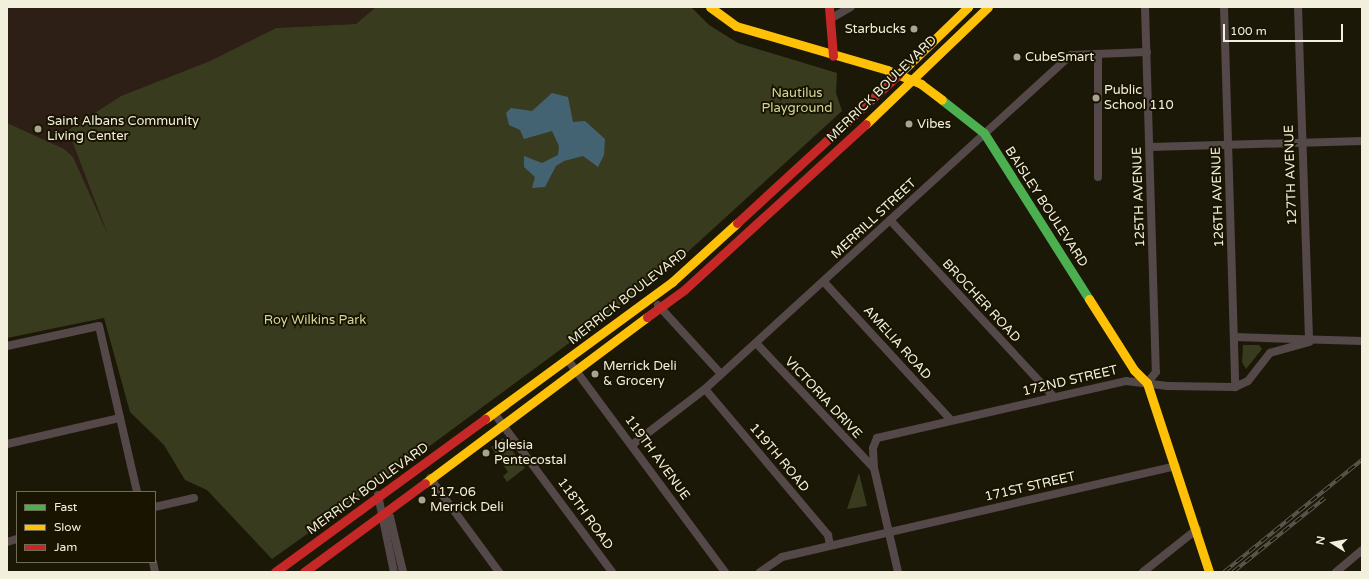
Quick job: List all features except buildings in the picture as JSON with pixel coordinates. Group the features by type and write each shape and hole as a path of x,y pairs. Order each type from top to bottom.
{"main road":[{"name":"BAISLEY BOULEVARD","path":"710,7 754,33 898,74 911,80 984,133 1134,370 1147,383 1197,529 1209,572"},
{"path":"828,7 833,56"},
{"name":"MERRICK BOULEVARD","path":"275,572 378,495 568,360 652,298 898,74 968,7"},
{"name":"MERRICK BOULEVARD","path":"304,572 503,423 661,308 911,80 988,7"}],"street":[{"path":"830,19 851,7"},
{"name":"125TH AVENUE","path":"1145,7 1156,372 1147,383"},
{"name":"126TH AVENUE","path":"1224,7 1235,387"},
{"name":"127TH AVENUE","path":"1298,7 1309,342"},
{"name":"MERRILL STREET","path":"632,446 705,389 1071,55 1147,52"},
{"path":"1098,54 1098,177"},
{"path":"1150,147 1362,141"},
{"name":"BROCHER ROAD","path":"890,220 1054,398"},
{"name":"AMELIA ROAD","path":"824,282 951,420"},
{"path":"652,298 721,374"},
{"path":"7,346 99,326 137,491"},
{"path":"1234,337 1291,337 1309,342"},
{"path":"1235,387 1248,381 1270,353 1309,342 1362,341"},
{"name":"VICTORIA DRIVE","path":"756,343 874,468"},
{"name":"119TH AVENUE","path":"568,360 577,370 725,572"},
{"name":"172ND STREET","path":"874,468 873,448 877,438 951,420 1126,381 1235,387"},
{"name":"119TH ROAD","path":"705,389 828,535 830,546"},
{"name":"118TH ROAD","path":"494,413 503,423 612,572"},
{"path":"7,444 120,418"},
{"name":"171ST STREET","path":"760,572 782,557 1176,466"},
{"path":"874,468 898,572"},
{"path":"430,478 499,572"},
{"path":"378,495 383,513 394,572"},
{"path":"156,507 194,498"},
{"path":"383,513 390,517 403,572"},
{"path":"1143,572 1197,529"},
{"path":"1336,572 1362,551"}],"shaded area":[{"name":"Saint Albans Community Living Center","path":"7,7 376,7 356,24 276,28 210,61 121,96 68,129 112,244 7,214"}],"green space":[{"name":"Roy Wilkins Park","path":"376,7 691,7 709,25 738,43 837,73 836,93 842,111 668,270 385,479 376,479 362,488 362,495 272,559 207,490 185,480 164,445 130,412 104,318 7,338 7,123 64,149 73,157 108,235 68,130 121,96 210,61 276,28 356,24"},
{"path":"1243,345 1259,345 1262,349 1246,369 1242,362"},
{"path":"503,438 525,468 507,482 503,476 508,472 491,447"},
{"path":"859,473 867,506 847,509"}],"water":[{"path":"552,93 568,97 573,122 585,121 605,139 604,155 598,167 583,156 564,161 556,166 545,187 532,188 535,177 524,167 524,156 542,163 558,155 559,146 552,131 524,139 520,130 509,125 506,113 511,108 532,111"}],"railway":[{"path":"1224,572 1362,460"},
{"path":"1233,572 1325,498"}],"traffic: fast":[{"path":"942,100 984,133 1089,299"}],"traffic: slow":[{"path":"710,7 736,26 887,70 921,84 942,100"},
{"path":"898,75 968,7"},
{"path":"866,124 988,7"},
{"path":"485,419 672,282 737,223"},
{"path":"1089,299 1134,370 1147,383 1209,572"},
{"path":"425,483 647,317"}],"traffic: jam":[{"path":"829,7 833,56"},
{"path":"737,223 898,75"},
{"path":"647,317 684,290 866,124"},
{"path":"275,572 485,419"},
{"path":"304,572 425,483"}],"place":[{"name":"Starbucks","path":"914,29"},
{"name":"CubeSmart","path":"1017,57"},
{"name":"Public School 110","path":"1096,98"},
{"name":"Vibes","path":"909,124"},
{"name":"Saint Albans Community Living Center","path":"38,129"},
{"name":"Merrick Deli & Grocery","path":"595,374"},
{"name":"Iglesia Pentecostal","path":"486,453"},
{"name":"117-06 Merrick Deli","path":"422,500"}],"park label":[{"name":"Nautilus Playground","path":"797,102"}]}
